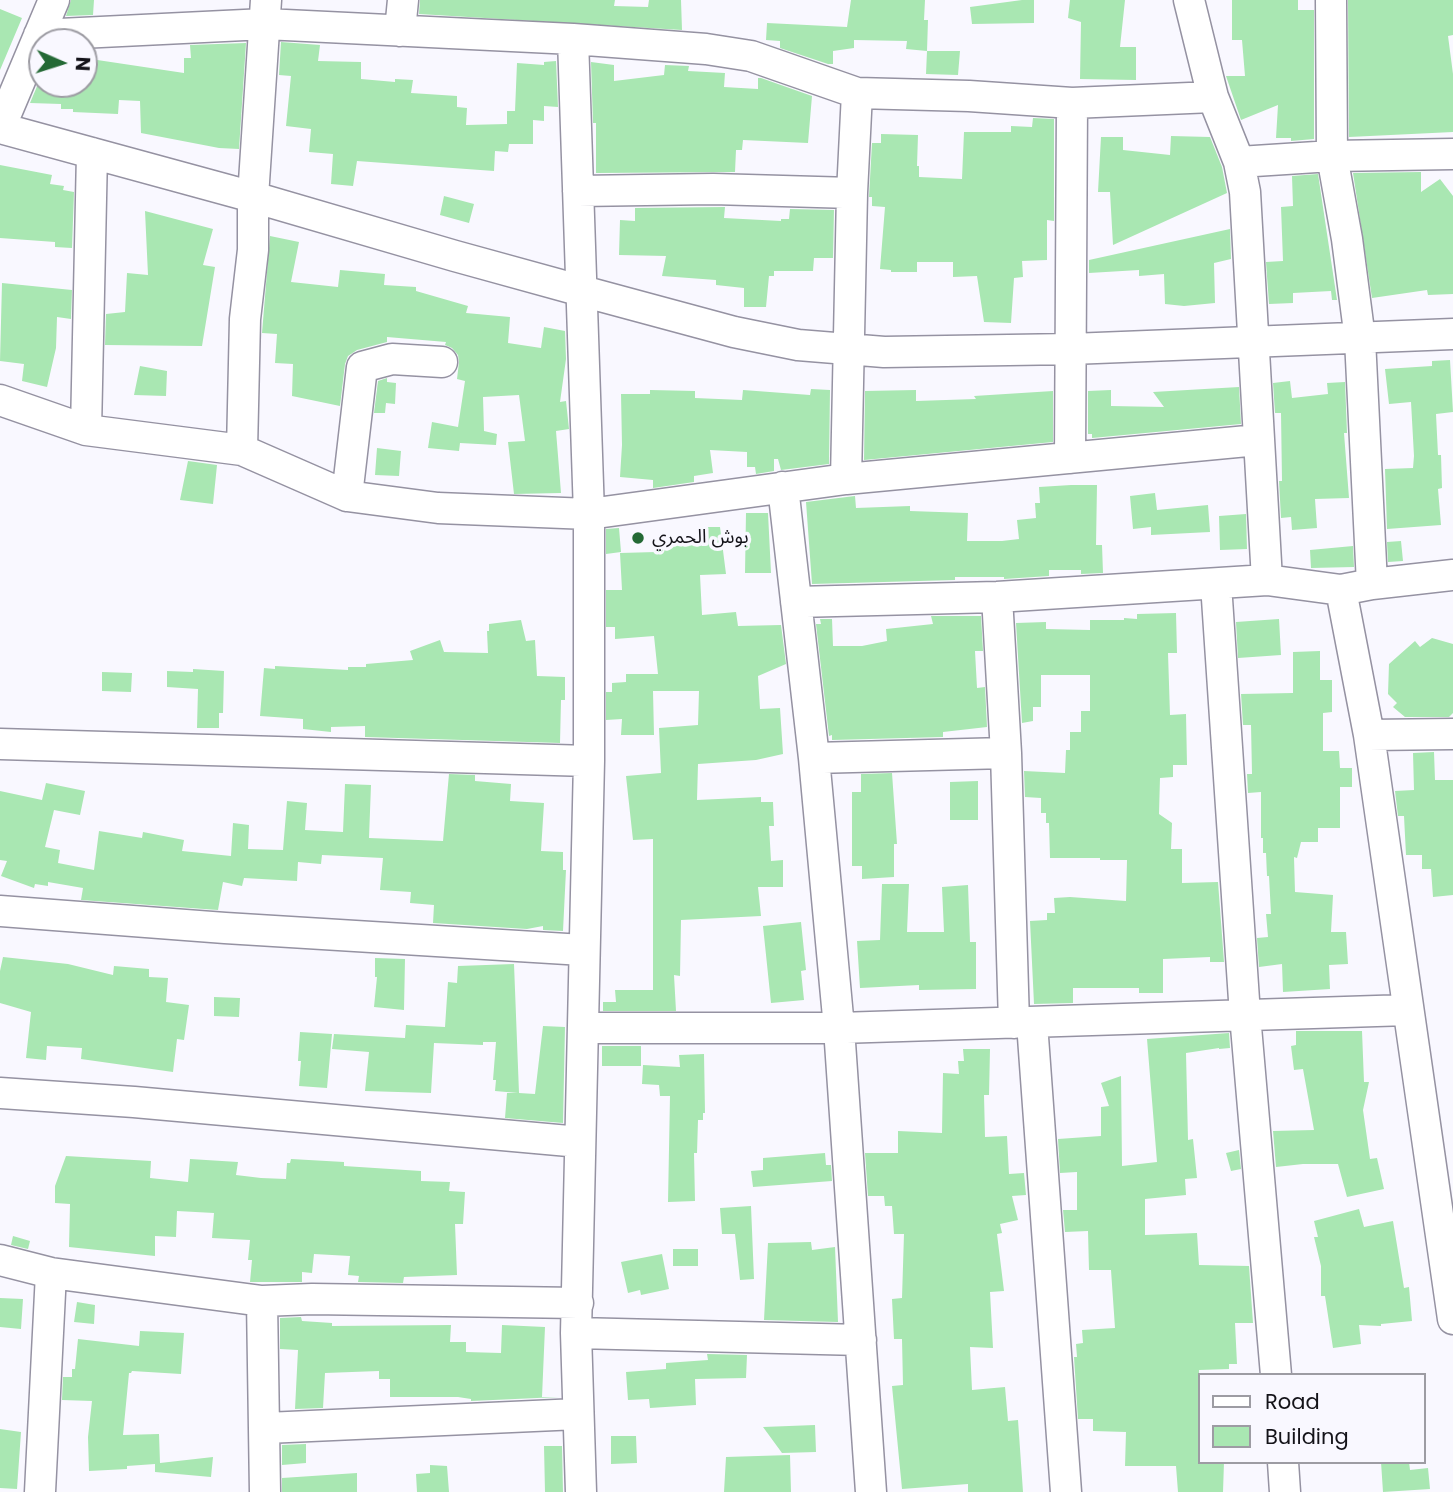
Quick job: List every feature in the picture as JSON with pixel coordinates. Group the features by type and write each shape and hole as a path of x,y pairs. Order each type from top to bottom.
{"street":[{"path":"43,28 54,0"},
{"path":"400,32 403,0"},
{"path":"1189,0 1213,97 1239,162 1245,192 1266,580"},
{"path":"1331,0 1332,156 1347,239 1360,339 1372,583"},
{"path":"98,29 265,12 400,32 573,39 706,49 751,56 857,93 969,96 1072,103 1213,97"},
{"path":"242,450 243,365 253,250 265,12"},
{"path":"573,39 589,514 589,761 576,1333 580,1492"},
{"path":"28,63 0,128 766,340 884,352 1070,349 1453,334"},
{"path":"846,480 851,350 852,193 857,93"},
{"path":"1070,458 1072,103"},
{"path":"86,430 92,153"},
{"path":"1239,162 1332,156 1453,154"},
{"path":"578,191 713,189 852,193"},
{"path":"347,496 362,367 392,359 443,362"},
{"path":"0,400 86,430 242,450 347,496 438,508 589,514 846,480 1258,440"},
{"path":"783,487 814,758 839,1028 871,1492"},
{"path":"796,602 997,597 1266,580 1340,590 1372,583 1453,575"},
{"path":"1216,584 1245,1015 1276,1373"},
{"path":"1340,590 1368,735 1453,1319"},
{"path":"997,597 1023,1023 1066,1492"},
{"path":"1368,735 1453,734"},
{"path":"0,744 589,761"},
{"path":"814,758 1006,752"},
{"path":"0,911 583,950"},
{"path":"583,1028 839,1028 1408,1010"},
{"path":"0,1093 135,1102 580,1142"},
{"path":"0,1260 51,1273 262,1301 312,1299 578,1303"},
{"path":"40,1492 51,1273"},
{"path":"262,1301 265,1492"},
{"path":"576,1333 861,1340"},
{"path":"266,1428 578,1415"},
{"path":"1283,1464 1285,1492"}],"building":[{"path":"71,0 94,0 93,15 66,16"},
{"path":"420,0 615,0 614,6 648,7 649,0 681,0 682,30 419,14"},
{"path":"851,0 925,0 924,20 928,20 927,51 906,49 907,41 854,40 854,48 833,51 833,64 828,64 780,48 780,41 766,40 767,23 847,27"},
{"path":"1034,0 1034,23 972,24 970,7"},
{"path":"1070,0 1125,0 1120,47 1136,47 1136,80 1080,79 1081,22 1068,18"},
{"path":"1232,0 1298,0 1298,10 1314,10 1314,139 1291,141 1291,138 1276,138 1278,105 1241,120 1226,76 1245,76 1242,40 1232,40"},
{"path":"1348,0 1453,0 1453,35 1448,36 1453,74 1453,132 1349,137"},
{"path":"0,9 22,18 0,70"},
{"path":"281,42 320,45 318,61 361,62 361,79 395,82 395,79 413,80 411,93 457,96 457,107 467,108 466,125 507,124 507,111 515,111 517,63 544,65 544,62 556,61 558,107 544,106 544,121 533,120 533,144 509,144 508,152 495,151 494,171 357,161 353,186 331,184 333,154 309,152 311,129 286,126 291,76 279,75"},
{"path":"246,43 239,149 219,148 141,133 140,101 119,100 118,114 73,112 73,109 61,109 61,104 30,103 32,98 98,98 98,60 184,73 184,58 191,58 190,45"},
{"path":"927,51 960,51 958,75 926,74"},
{"path":"591,62 614,65 614,81 664,75 665,65 689,66 688,71 725,73 724,87 758,89 758,78 761,78 812,96 808,143 743,140 742,150 736,150 735,172 596,173 596,123 593,123"},
{"path":"1033,118 1054,119 1054,221 1047,220 1047,260 1022,261 1023,277 1014,278 1011,323 984,322 977,276 953,277 953,262 917,262 917,272 891,272 880,269 885,207 872,206 872,197 869,197 872,143 881,143 881,134 918,135 919,177 962,179 964,132 1011,132 1011,126 1032,127"},
{"path":"1171,136 1210,137 1222,167 1227,193 1113,245 1110,192 1098,192 1101,137 1123,137 1123,150 1170,155"},
{"path":"0,165 52,175 50,184 64,186 63,190 74,192 72,248 55,247 55,242 0,238"},
{"path":"1421,172 1421,192 1440,179 1453,196 1453,294 1428,295 1427,290 1372,298 1353,173"},
{"path":"1318,174 1337,300 1332,300 1331,291 1293,293 1293,303 1269,304 1266,262 1283,261 1281,207 1293,206 1292,176"},
{"path":"444,196 474,204 469,223 440,215"},
{"path":"725,207 724,218 781,221 789,219 790,209 834,210 833,258 814,258 813,271 774,271 774,276 769,276 766,307 744,307 744,288 716,285 716,280 662,276 666,256 619,255 620,220 635,221 635,208"},
{"path":"145,211 213,229 203,265 215,267 202,346 105,345 106,314 125,312 127,273 148,275"},
{"path":"1230,229 1231,259 1214,263 1215,303 1184,306 1165,304 1164,274 1139,276 1139,270 1089,273 1089,260"},
{"path":"270,236 299,242 291,282 338,287 340,270 385,274 384,285 416,287 416,291 468,306 466,313 510,317 508,343 541,348 544,327 565,331 566,359 560,402 566,401 569,429 556,431 561,493 514,494 508,442 525,441 519,395 483,397 484,431 497,434 496,445 460,443 459,451 428,448 432,422 458,427 465,381 457,379 458,355 445,345 446,342 387,337 387,342 357,350 348,356 345,364 340,406 292,396 293,364 275,363 277,334 262,333"},
{"path":"2,283 72,290 71,319 57,317 56,348 47,387 22,381 24,364 0,361"},
{"path":"1450,360 1453,412 1436,414 1438,455 1441,455 1442,488 1438,489 1441,525 1387,529 1385,469 1413,468 1414,456 1411,402 1389,404 1385,369 1432,366 1432,361"},
{"path":"140,366 167,371 166,396 134,395"},
{"path":"387,378 387,382 396,383 395,404 386,403 385,413 374,413 378,381"},
{"path":"1290,381 1292,398 1328,394 1327,383 1345,382 1347,433 1344,433 1349,498 1315,499 1317,528 1292,530 1291,517 1281,518 1281,413 1275,413 1273,383"},
{"path":"1239,387 1241,424 1092,438 1092,434 1088,434 1088,391 1111,390 1111,406 1164,407 1153,392"},
{"path":"811,389 830,390 829,464 781,470 778,459 774,459 774,471 756,474 755,467 747,467 747,452 710,450 713,473 694,476 694,482 653,488 653,480 620,477 621,394 650,394 650,390 695,391 695,398 742,400 743,390 810,395"},
{"path":"916,390 916,401 976,399 974,396 1053,391 1053,442 864,460 865,391"},
{"path":"377,448 401,451 399,476 375,475"},
{"path":"188,461 217,465 213,504 180,500"},
{"path":"1097,485 1096,545 1102,545 1103,573 1081,574 1081,570 1049,570 1049,576 1004,579 955,577 955,580 812,584 806,502 855,496 856,508 910,506 910,511 968,513 967,541 1002,541 1019,539 1017,520 1036,518 1035,503 1040,503 1039,487"},
{"path":"1155,493 1157,510 1208,505 1210,532 1151,535 1151,527 1133,529 1130,496"},
{"path":"746,513 768,513 771,573 745,573"},
{"path":"1246,514 1247,549 1220,550 1219,516"},
{"path":"703,527 720,527 726,574 700,575 702,615 736,612 738,626 781,625 786,664 758,676 760,709 780,708 783,754 756,760 698,764 697,800 761,797 761,802 773,802 774,826 769,826 771,861 783,860 783,887 758,887 761,916 681,920 680,976 674,975 676,1011 603,1011 603,1002 616,1002 615,990 653,990 653,839 633,840 626,776 661,773 659,728 698,725 699,691 653,691 654,735 621,735 622,719 606,720 606,692 612,692 612,683 626,682 626,674 658,674 654,636 615,639 615,627 606,627 606,590 622,590 620,553 656,552 655,539 703,536"},
{"path":"619,528 621,552 606,554 606,529"},
{"path":"1401,541 1403,561 1388,562 1387,542"},
{"path":"1353,546 1354,567 1311,568 1310,550"},
{"path":"1176,613 1177,653 1168,653 1170,715 1186,714 1187,765 1173,765 1173,777 1160,778 1159,814 1172,823 1171,849 1182,849 1182,883 1218,882 1224,962 1210,962 1210,957 1163,959 1163,993 1139,993 1139,988 1073,988 1073,1003 1034,1004 1030,921 1047,920 1047,913 1055,913 1054,898 1126,901 1127,860 1050,858 1049,823 1046,823 1046,813 1041,813 1041,798 1025,797 1024,771 1065,773 1066,750 1070,750 1070,732 1081,732 1081,711 1090,711 1090,675 1041,675 1041,707 1033,707 1033,721 1022,723 1016,623 1046,622 1046,629 1090,630 1090,620 1137,619 1137,614"},
{"path":"931,616 981,616 983,651 975,651 977,688 985,687 987,727 943,732 943,737 832,740 832,735 829,736 816,624 821,624 820,619 832,619 833,646 862,646 887,641 886,629 933,624"},
{"path":"1279,619 1281,655 1238,658 1236,622"},
{"path":"521,620 526,641 535,640 537,676 565,677 565,700 561,700 560,743 365,737 365,726 331,727 331,732 303,729 303,719 260,716 264,668 275,669 275,666 348,670 348,667 366,667 366,664 413,660 410,651 440,640 444,652 488,653 489,624"},
{"path":"1432,638 1453,644 1453,713 1449,717 1405,717 1393,707 1397,703 1388,694 1389,664 1415,641 1420,647"},
{"path":"1320,651 1320,680 1332,680 1332,712 1323,713 1323,751 1339,751 1340,768 1352,768 1352,787 1340,787 1340,828 1318,828 1318,842 1301,842 1297,858 1294,857 1295,892 1333,895 1331,932 1346,932 1348,964 1329,965 1330,989 1283,992 1282,964 1259,967 1257,938 1268,937 1266,914 1271,914 1269,876 1261,838 1261,792 1248,793 1247,774 1252,774 1251,725 1243,725 1241,694 1293,693 1293,652"},
{"path":"193,669 224,671 223,713 219,713 219,728 197,728 198,689 167,687 167,671 193,672"},
{"path":"102,672 132,673 131,692 102,691"},
{"path":"1434,752 1435,780 1453,780 1453,895 1433,897 1431,869 1422,869 1422,855 1406,855 1404,816 1398,816 1395,791 1414,790 1413,753"},
{"path":"892,773 897,844 894,844 894,877 862,879 862,866 852,866 852,792 861,792 861,774"},
{"path":"449,774 475,775 475,781 511,784 510,801 544,803 541,851 563,852 563,870 566,870 563,931 543,930 543,926 527,929 433,923 434,905 410,903 411,892 380,890 383,858 322,855 321,864 298,862 297,881 244,878 242,886 223,882 218,910 81,900 83,888 48,882 48,886 35,884 34,888 1,876 7,861 0,860 0,791 42,800 46,783 85,791 80,815 54,810 45,847 60,850 58,863 94,870 99,831 142,838 143,832 184,840 182,851 231,856 233,823 249,825 248,849 283,850 287,801 307,803 305,830 343,832 345,784 371,785 369,838 443,841"},
{"path":"978,781 978,820 950,820 950,782"},
{"path":"882,884 909,884 907,932 944,932 942,887 968,885 970,942 976,942 976,989 919,990 919,985 860,988 857,941 880,940"},
{"path":"801,922 806,970 801,971 804,1000 771,1003 763,926"},
{"path":"3,957 68,964 113,975 114,966 149,969 149,977 168,978 166,1002 189,1005 184,1040 177,1039 173,1072 81,1059 82,1048 47,1046 46,1060 26,1058 31,1012 0,1003"},
{"path":"375,958 405,959 404,1010 374,1007 377,977"},
{"path":"514,964 519,1093 535,1094 543,1026 565,1027 563,1123 505,1118 507,1093 518,1093 495,1091 496,1080 493,1080 496,1042 483,1042 483,1045 434,1043 431,1093 365,1091 369,1052 332,1049 334,1034 405,1038 406,1025 445,1027 448,982 457,983 458,966"},
{"path":"214,997 240,998 239,1017 214,1016"},
{"path":"1296,1031 1362,1031 1364,1082 1369,1082 1363,1110 1370,1159 1377,1158 1384,1189 1347,1197 1338,1164 1276,1167 1273,1131 1314,1130 1303,1069 1294,1070 1291,1046 1296,1045"},
{"path":"300,1032 332,1034 327,1088 299,1086"},
{"path":"1229,1033 1230,1048 1186,1053 1188,1140 1193,1139 1197,1178 1185,1179 1186,1195 1145,1199 1145,1235 1197,1233 1199,1265 1249,1266 1253,1323 1235,1323 1237,1364 1229,1364 1229,1369 1199,1370 1198,1373 1198,1464 1224,1464 1223,1492 1178,1492 1176,1466 1125,1466 1126,1432 1093,1431 1093,1419 1078,1419 1074,1357 1077,1357 1076,1344 1083,1343 1082,1330 1115,1328 1111,1270 1089,1270 1088,1231 1065,1232 1063,1210 1077,1210 1077,1172 1060,1173 1058,1139 1101,1136 1101,1107 1109,1106 1101,1083 1121,1076 1122,1166 1157,1162 1147,1039"},
{"path":"602,1046 641,1046 641,1066 602,1066"},
{"path":"963,1049 990,1049 989,1095 984,1095 985,1137 1007,1136 1009,1174 1024,1173 1026,1195 1012,1196 1018,1220 1000,1224 1002,1233 997,1234 1004,1291 990,1292 993,1348 970,1347 972,1390 1005,1387 1008,1421 1018,1420 1023,1492 968,1492 968,1484 902,1489 892,1386 903,1385 902,1339 894,1339 892,1299 902,1298 904,1234 894,1234 892,1206 885,1206 884,1196 868,1196 865,1153 898,1153 898,1131 942,1133 943,1073 959,1074 958,1061 964,1061"},
{"path":"704,1054 705,1113 703,1120 698,1120 697,1153 694,1153 695,1201 668,1202 670,1096 660,1096 659,1085 642,1084 643,1065 680,1067 679,1055"},
{"path":"1239,1150 1241,1169 1231,1171 1226,1153"},
{"path":"825,1153 826,1165 831,1165 832,1181 753,1187 751,1171 763,1170 763,1158"},
{"path":"66,1156 151,1161 150,1178 188,1182 190,1159 238,1162 236,1175 261,1178 286,1179 287,1163 290,1163 291,1159 421,1171 421,1181 450,1182 449,1191 465,1192 463,1224 455,1224 457,1275 404,1277 403,1283 358,1282 359,1276 348,1275 350,1256 314,1254 312,1273 302,1272 302,1282 250,1282 250,1240 212,1238 214,1213 177,1211 176,1237 155,1236 155,1256 69,1247 70,1204 55,1203 55,1186"},
{"path":"751,1206 754,1279 740,1280 735,1234 722,1234 720,1208"},
{"path":"1359,1209 1364,1227 1393,1221 1404,1288 1409,1287 1412,1321 1381,1326 1359,1325 1361,1344 1333,1348 1325,1296 1321,1296 1321,1266 1314,1237 1318,1237 1314,1221"},
{"path":"13,1236 30,1241 28,1249 11,1245"},
{"path":"811,1242 812,1250 835,1247 838,1322 764,1320 768,1243"},
{"path":"673,1249 698,1249 698,1266 673,1266"},
{"path":"662,1254 669,1289 641,1295 640,1290 628,1293 621,1262"},
{"path":"0,1298 23,1299 21,1329 0,1327"},
{"path":"77,1302 95,1305 94,1324 74,1322"},
{"path":"301,1317 302,1321 332,1323 332,1326 451,1325 450,1342 466,1342 466,1352 501,1353 502,1325 545,1327 542,1397 559,1397 471,1401 458,1397 390,1397 390,1379 379,1379 379,1371 325,1373 323,1408 295,1409 298,1350 280,1349 280,1318"},
{"path":"140,1331 184,1333 181,1374 129,1373 123,1435 159,1434 160,1463 213,1457 211,1477 155,1472 155,1464 89,1471 88,1437 92,1401 62,1400 63,1377 72,1377 78,1339 139,1346"},
{"path":"707,1354 747,1355 746,1378 695,1379 696,1405 650,1408 649,1399 628,1400 626,1372 666,1369 666,1363 708,1360"},
{"path":"815,1425 816,1452 782,1453 763,1427"},
{"path":"0,1429 21,1432 17,1489 0,1488"},
{"path":"611,1436 636,1436 637,1463 611,1464"},
{"path":"306,1444 306,1463 282,1465 282,1445"},
{"path":"544,1446 562,1446 563,1492 545,1492"},
{"path":"790,1455 791,1492 724,1492 726,1457"},
{"path":"1381,1464 1409,1464 1410,1470 1428,1468 1430,1489 1383,1492"},
{"path":"430,1465 447,1466 449,1492 417,1492 416,1474 430,1473"},
{"path":"357,1473 357,1492 282,1492 282,1478"}],"place":[{"name":"بوش الحمري","path":"638,538"}]}
